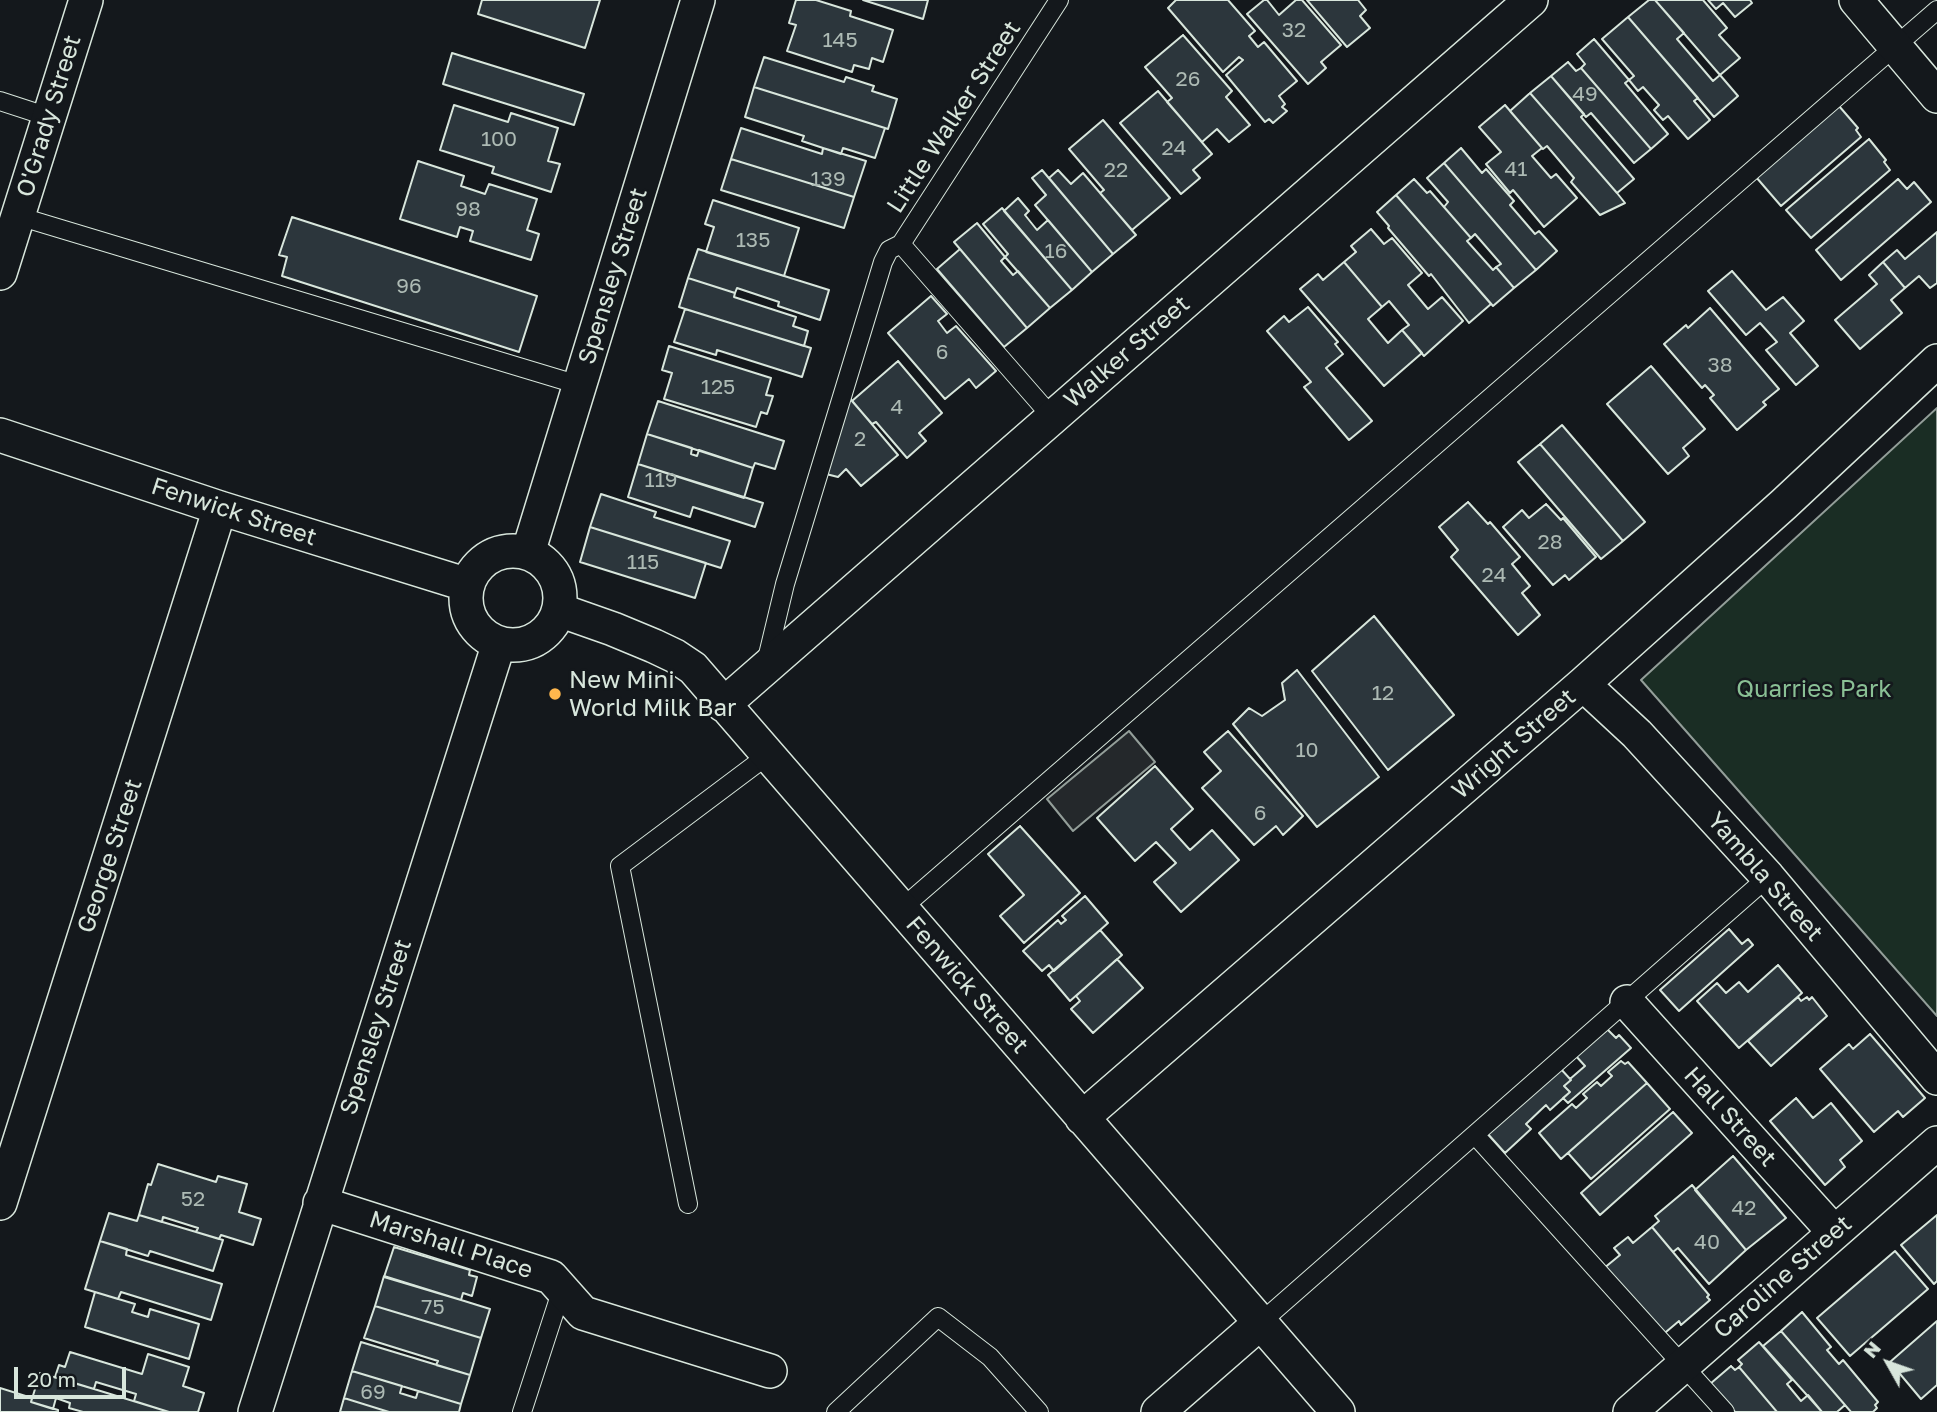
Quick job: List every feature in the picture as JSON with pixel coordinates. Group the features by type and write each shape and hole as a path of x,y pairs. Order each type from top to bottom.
{"street":[{"name":"O'Grady Street","path":"0,273 86,0"},
{"name":"Spensley Street","path":"528,553 698,0"},
{"name":"Walker Street","path":"723,705 1531,0"},
{"path":"1856,0 1937,96"},
{"name":"Wright Street","path":"1083,1118 1583,684 1784,504 1937,361"},
{"name":"Fenwick Street","path":"0,435 220,508 468,585"},
{"name":"George Street","path":"0,1203 220,508"},
{"path":"498,553 528,553 541,559 551,569 561,596 559,610 552,624 536,639 514,645 499,643 475,626 466,599 468,585 474,571 485,560 498,553"},
{"name":"Fenwick Street","path":"559,610 613,629 675,656 693,668 1338,1412"},
{"name":"Spensley Street","path":"255,1412 499,643"},
{"name":"Yambla Street","path":"1583,684 1637,734 1768,877 1937,1078"},
{"name":"Hall Street","path":"1627,1002 1834,1232"},
{"name":"Caroline Street","path":"1630,1412 1937,1143"},
{"name":"Marshall Place","path":"320,1203 551,1277 583,1313 769,1371"},
{"path":"1158,1412 1260,1323"}],"lane":[{"name":"Little Walker Street","path":"1052,417 901,244 1059,0"},
{"path":"901,909 1937,10"},
{"path":"0,102 49,117"},
{"path":"18,216 579,386"},
{"path":"765,668 785,584 883,262 889,250 901,244"},
{"path":"688,1204 620,866 768,755"},
{"path":"1260,1323 1768,877"},
{"path":"1475,1135 1725,1412"},
{"path":"522,1412 562,1289"},
{"path":"836,1412 938,1317 990,1357 1039,1412"}],"green space":[{"name":"Quarries Park","path":"1937,408 1937,1016 1641,680"}],"shaded area":[{"path":"1129,731 1155,762 1073,831 1047,799"}],"building":[{"path":"482,0 600,0 585,48 478,14"},
{"path":"796,0 816,0 851,11 850,16 893,30 883,62 872,58 869,69 854,65 852,72 787,51 796,25 789,23"},
{"path":"863,0 928,0 923,19"},
{"path":"1176,0 1228,0 1255,31 1249,36 1258,47 1264,42 1297,81 1279,96 1285,104 1282,107 1287,111 1273,123 1269,119 1265,122 1226,75 1243,60 1239,57 1223,72 1168,8"},
{"path":"1267,0 1279,15 1296,0 1302,0 1341,45 1321,62 1326,68 1308,84 1247,14"},
{"path":"1307,0 1358,0 1366,10 1360,16 1370,28 1347,47"},
{"path":"1649,0 1655,0 1684,33 1677,39 1713,81 1720,75 1738,96 1714,117 1628,17"},
{"path":"1655,0 1703,0 1727,28 1719,35 1740,58 1720,75"},
{"path":"1708,0 1750,0 1752,3 1735,17 1723,3 1716,9"},
{"path":"1628,17 1698,98 1694,101 1710,120 1688,139 1668,116 1663,120 1654,110 1659,105 1643,87 1638,91 1629,80 1634,76 1602,39"},
{"path":"1183,35 1232,91 1226,97 1250,125 1229,142 1217,129 1202,142 1167,102 1172,98 1145,67"},
{"path":"1594,39 1629,80 1625,83 1668,134 1651,149 1581,68 1585,64 1577,54"},
{"path":"452,53 584,94 574,125 443,84"},
{"path":"764,57 844,82 846,77 874,86 872,91 897,99 888,129 754,87"},
{"path":"1568,62 1576,71 1581,68 1651,149 1634,163 1591,113 1586,117 1551,76"},
{"path":"1551,76 1584,114 1581,117 1634,179 1617,193 1530,93"},
{"path":"754,87 885,128 875,158 843,148 841,154 802,141 804,136 745,117"},
{"path":"1158,91 1212,154 1193,170 1200,178 1181,194 1120,123"},
{"path":"1530,93 1625,203 1600,215 1571,182 1574,178 1547,146 1543,149 1510,111"},
{"path":"454,105 508,122 511,113 558,128 548,161 560,164 551,192 492,173 494,167 440,150"},
{"path":"1505,105 1542,148 1532,156 1551,178 1556,174 1577,198 1544,227 1513,190 1510,193 1486,164 1501,152 1479,127"},
{"path":"1839,106 1858,128 1856,130 1861,137 1781,206 1756,177"},
{"path":"1103,120 1170,198 1132,230 1100,193 1104,190 1069,149"},
{"path":"741,128 822,154 823,148 866,161 854,197 731,159"},
{"path":"1869,139 1886,160 1884,162 1890,170 1811,238 1786,210"},
{"path":"1461,148 1482,173 1486,169 1514,201 1510,205 1535,234 1539,231 1557,251 1536,270 1444,163"},
{"path":"731,159 854,197 844,228 721,190"},
{"path":"418,161 464,176 461,186 485,194 489,184 537,199 527,230 539,234 531,260 470,241 473,231 460,227 457,237 400,219"},
{"path":"1444,163 1536,270 1514,288 1496,267 1501,264 1475,234 1471,238 1444,207 1448,202 1427,178"},
{"path":"1042,170 1113,254 1092,272 1035,205 1046,195 1032,178"},
{"path":"1058,170 1071,184 1083,173 1136,235 1113,254 1049,178"},
{"path":"1414,179 1427,193 1430,191 1471,238 1467,241 1493,270 1496,267 1514,288 1493,306 1396,195"},
{"path":"1898,179 1907,189 1914,182 1931,202 1841,280 1816,250"},
{"path":"1396,195 1491,304 1469,323 1377,212"},
{"path":"1018,198 1029,211 1025,215 1037,230 1048,220 1092,272 1072,290 1004,211"},
{"path":"713,200 799,228 784,276 706,252 714,227 705,224"},
{"path":"1002,208 1072,290 1050,308 1005,257 1008,254 983,224"},
{"path":"292,217 537,296 519,352 282,276 287,257 279,255"},
{"path":"977,223 1005,257 1001,261 1013,275 1018,271 1050,308 1027,328 954,242"},
{"path":"1371,229 1384,244 1392,238 1422,273 1408,285 1428,309 1442,297 1463,321 1424,356 1402,330 1409,325 1389,301 1382,307 1344,262 1356,252 1351,246"},
{"path":"1937,232 1937,283 1930,288 1919,276 1905,288 1883,262 1897,250 1905,259"},
{"path":"698,249 829,290 820,320 737,288 735,293 688,278"},
{"path":"960,249 1027,328 1004,347 937,269"},
{"path":"1344,262 1382,307 1368,319 1388,343 1402,330 1422,353 1384,386 1300,289 1318,274 1323,280"},
{"path":"1883,262 1905,288 1891,300 1902,313 1860,349 1835,320 1877,284 1869,275"},
{"path":"1732,271 1766,310 1783,297 1804,321 1790,333 1818,366 1796,385 1766,350 1777,342 1760,323 1746,335 1708,291"},
{"path":"688,278 735,293 734,297 796,317 793,326 808,331 804,346 679,307"},
{"path":"931,296 947,314 938,321 947,333 956,326 996,371 976,388 969,379 945,399 888,333"},
{"path":"1308,307 1338,342 1335,344 1343,354 1326,368 1372,421 1349,440 1304,387 1311,382 1267,331 1284,316 1289,322"},
{"path":"1710,308 1779,389 1763,402 1766,405 1737,430 1710,398 1714,395 1705,385 1702,388 1664,344 1686,325 1688,328"},
{"path":"685,309 811,348 802,377 717,350 716,355 674,342"},
{"path":"669,346 771,378 766,395 773,396 767,414 761,412 756,427 664,399 672,373 662,370"},
{"path":"898,361 942,413 919,433 926,441 907,458 876,422 872,424 852,401"},
{"path":"1651,366 1705,429 1683,448 1689,456 1668,474 1607,404"},
{"path":"848,396 898,455 861,486 846,469 838,477 826,474"},
{"path":"658,401 784,441 775,469 755,463 753,468 647,434"},
{"path":"1562,425 1645,522 1623,541 1540,444"},
{"path":"647,434 692,448 691,454 697,456 699,450 753,468 744,498 638,464"},
{"path":"1540,444 1623,541 1601,559 1518,462"},
{"path":"638,464 763,503 755,527 693,507 690,517 628,497"},
{"path":"601,494 656,512 654,517 730,541 721,568 590,527"},
{"path":"1468,502 1488,524 1490,522 1520,557 1512,564 1530,586 1522,593 1540,615 1518,635 1451,557 1458,550 1439,527"},
{"path":"1546,504 1561,520 1563,518 1596,557 1569,580 1565,575 1553,585 1503,527 1522,510 1529,518"},
{"path":"590,527 706,563 695,598 580,562"},
{"path":"1374,616 1454,715 1388,770 1312,671"},
{"path":"1297,670 1379,777 1317,827 1233,724 1249,708 1262,716 1285,700 1282,683"},
{"path":"1228,731 1303,816 1283,835 1276,826 1254,845 1202,788 1221,771 1204,752"},
{"path":"1155,766 1193,809 1171,829 1190,850 1212,830 1239,860 1181,912 1154,882 1176,863 1156,842 1135,861 1097,818"},
{"path":"1020,826 1080,893 1024,943 1000,916 1024,895 988,854"},
{"path":"1085,896 1108,923 1054,971 1049,965 1042,971 1023,951 1058,920 1061,924 1066,920 1062,916"},
{"path":"1729,929 1742,944 1748,939 1753,945 1679,1011 1660,990"},
{"path":"1100,930 1122,955 1070,1001 1048,975"},
{"path":"1117,959 1143,988 1093,1033 1071,1009 1080,1001 1076,996"},
{"path":"1778,965 1802,993 1739,1048 1697,1001 1717,983 1726,993 1739,982 1748,992"},
{"path":"1798,997 1801,1001 1812,997 1827,1016 1771,1066 1748,1041"},
{"path":"1606,1028 1616,1038 1619,1035 1631,1048 1568,1103 1563,1098 1570,1092 1564,1086 1585,1066 1575,1055"},
{"path":"1870,1034 1925,1098 1903,1117 1898,1111 1874,1132 1820,1069 1849,1044 1853,1049"},
{"path":"1621,1061 1625,1064 1628,1062 1647,1083 1561,1159 1539,1133 1572,1104 1576,1108 1587,1098 1583,1094 1597,1082 1601,1086 1612,1076 1608,1072"},
{"path":"1560,1068 1571,1080 1564,1086 1570,1092 1550,1110 1546,1105 1526,1124 1531,1129 1505,1153 1487,1133"},
{"path":"1647,1083 1670,1109 1591,1179 1568,1153"},
{"path":"1796,1098 1813,1118 1831,1103 1862,1141 1840,1160 1845,1167 1825,1185 1770,1121"},
{"path":"1673,1112 1692,1133 1600,1215 1581,1193"},
{"path":"1733,1156 1786,1218 1746,1250 1695,1190"},
{"path":"158,1164 216,1182 218,1176 247,1184 239,1212 261,1219 253,1245 221,1235 219,1239 196,1232 198,1228 163,1217 162,1222 139,1215 148,1184 151,1185"},
{"path":"1692,1185 1746,1250 1709,1284 1678,1248 1673,1252 1652,1227 1659,1221 1655,1216"},
{"path":"109,1213 137,1221 139,1215 223,1240 213,1271 150,1251 148,1256 100,1241"},
{"path":"1937,1215 1937,1281 1934,1284 1901,1245"},
{"path":"1652,1227 1709,1295 1707,1297 1710,1300 1681,1325 1679,1321 1660,1337 1603,1269 1620,1255 1614,1248 1628,1237 1633,1243"},
{"path":"100,1241 127,1249 126,1255 222,1284 211,1320 121,1292 118,1299 85,1289"},
{"path":"394,1247 470,1270 469,1275 477,1277 472,1296 463,1293 461,1300 384,1277"},
{"path":"1895,1251 1928,1289 1850,1356 1817,1318"},
{"path":"384,1276 490,1309 481,1338 375,1306"},
{"path":"95,1292 135,1304 132,1312 148,1317 150,1309 199,1324 189,1359 85,1327"},
{"path":"375,1306 481,1338 470,1375 436,1365 438,1361 364,1338"},
{"path":"1802,1312 1831,1347 1827,1350 1839,1364 1843,1360 1878,1402 1873,1412 1851,1412 1781,1331"},
{"path":"1937,1321 1937,1385 1921,1399 1890,1362"},
{"path":"1781,1331 1845,1405 1837,1412 1822,1412 1763,1346"},
{"path":"361,1342 470,1375 461,1404 352,1371"},
{"path":"1759,1342 1792,1380 1787,1384 1801,1401 1808,1395 1822,1412 1777,1412 1739,1367 1742,1364 1738,1360"},
{"path":"70,1352 142,1374 148,1354 189,1367 183,1386 204,1393 198,1412 169,1412 134,1401 136,1394 96,1382 94,1389 55,1377 59,1365 65,1367"},
{"path":"1731,1366 1735,1370 1739,1367 1777,1412 1735,1412 1710,1384"},
{"path":"352,1371 402,1386 400,1393 416,1398 418,1391 461,1404 459,1412 389,1412 344,1398"},
{"path":"40,1373 169,1412 83,1412 69,1408 70,1403 56,1398 53,1409 31,1402"},
{"path":"0,1388 32,1398 31,1402 58,1412 0,1412"},
{"path":"344,1398 389,1412 340,1412"}],"place":[{"name":"New Mini World Milk Bar","path":"555,694"}]}
